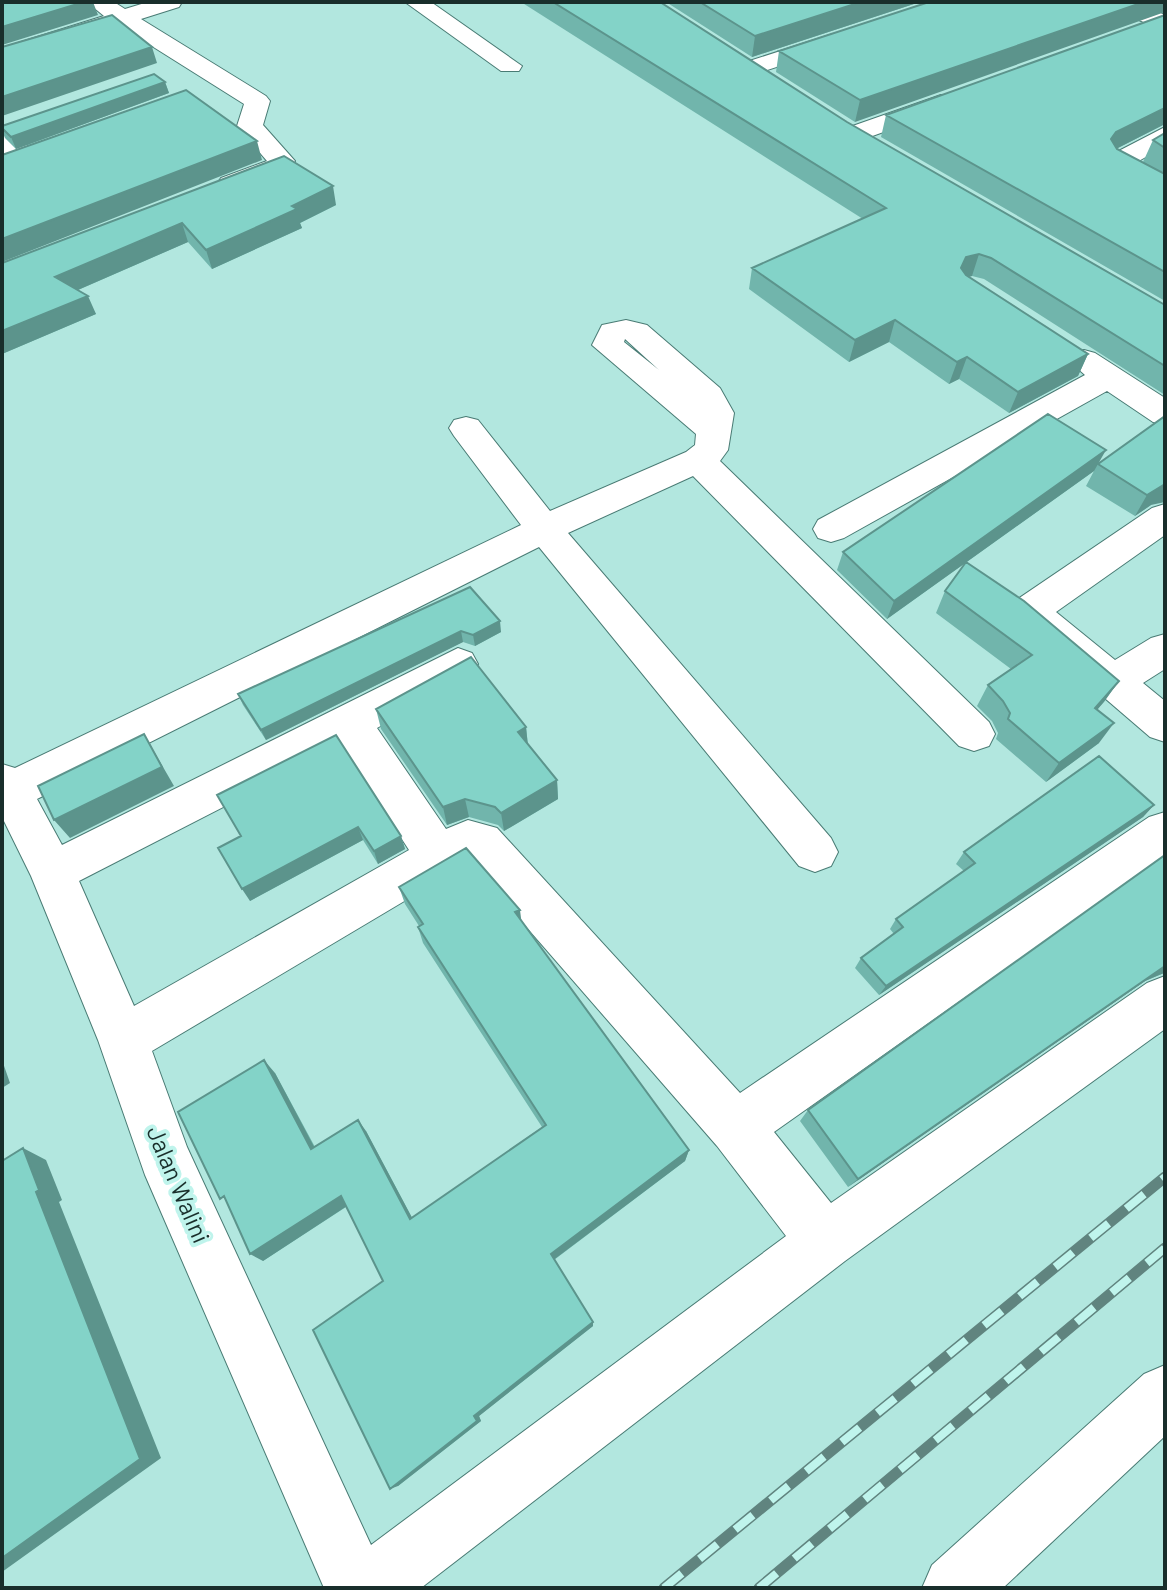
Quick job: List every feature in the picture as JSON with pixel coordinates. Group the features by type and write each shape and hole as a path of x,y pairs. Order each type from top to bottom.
{"street":[{"path":"98,2 257,101 250,126 282,161 280,165 201,196"},
{"path":"2,56 171,2"},
{"path":"416,2 510,66"},
{"path":"1116,2 1164,22"},
{"path":"1133,33 1164,22"},
{"path":"777,85 745,64 853,35"},
{"path":"166,71 196,61"},
{"path":"200,93 229,83"},
{"path":"853,135 956,97"},
{"path":"828,118 880,151"},
{"path":"7,130 14,162 55,147"},
{"path":"1165,135 1118,162 1165,189"},
{"path":"1060,345 1165,414"},
{"path":"831,529 1109,376"},
{"path":"466,428 544,529 815,852"},
{"path":"6,787 544,529 706,445 974,734"},
{"path":"1165,517 1029,611 1165,725"},
{"path":"1114,681 1165,649"},
{"path":"52,872 350,723 464,661"},
{"path":"350,723 439,857"},
{"name":"Jalan Walini","path":"6,787 52,872 123,1040 164,1156 357,1588"},
{"path":"736,1127 1165,831"},
{"path":"123,1040 468,840 481,842 736,1127 825,1241"},
{"path":"368,1588 825,1241 1165,1000"},
{"path":"955,1588 1165,1395"}],"building":[{"path":"2,2 84,2 2,27"},
{"path":"553,2 660,2 847,122 1165,305 1165,366 991,258 979,254 966,257 961,268 966,275 1088,354 1018,392 967,357 957,362 895,320 855,340 752,268 886,208"},
{"path":"700,2 861,2 755,36"},
{"path":"929,2 1144,2 860,100 779,51"},
{"path":"112,15 152,47 2,97 2,47"},
{"path":"1165,15 1165,108 1116,132 1111,139 1117,149 1165,174 1165,272 886,115"},
{"path":"154,74 165,82 11,137 2,128 2,126"},
{"path":"186,90 257,141 2,239 2,155"},
{"path":"1165,133 1165,148 1153,140"},
{"path":"284,156 333,186 292,206 297,209 206,250 182,223 55,277 88,296 2,331 2,263"},
{"path":"1048,414 1106,450 894,601 843,552"},
{"path":"1165,416 1165,484 1147,495 1098,464"},
{"path":"966,562 1024,601 1119,681 1095,708 1114,723 1059,763 1008,719 1010,713 1003,701 988,685 1032,655 945,591"},
{"path":"470,587 500,621 473,635 461,631 261,730 238,694"},
{"path":"471,657 526,727 518,732 557,780 501,813 495,807 465,799 443,807 376,709"},
{"path":"144,734 162,767 54,820 38,786"},
{"path":"336,735 401,836 374,851 358,827 242,889 218,848 241,836 217,795"},
{"path":"1099,756 1154,805 886,986 861,958 903,927 896,919 975,863 964,852"},
{"path":"466,848 520,910 515,912 689,1150 551,1254 593,1322 474,1416 477,1421 390,1489 313,1330 383,1281 341,1196 250,1254 224,1196 220,1199 178,1112 264,1060 311,1149 358,1120 410,1219 546,1125 418,927 423,924 399,887"},
{"path":"1165,855 1165,966 858,1179 808,1110"},
{"path":"23,1148 39,1190 36,1192 140,1459 2,1558 2,1161"}],"railway":[{"path":"664,1588 1165,1177"},
{"path":"759,1588 1165,1248"}]}
